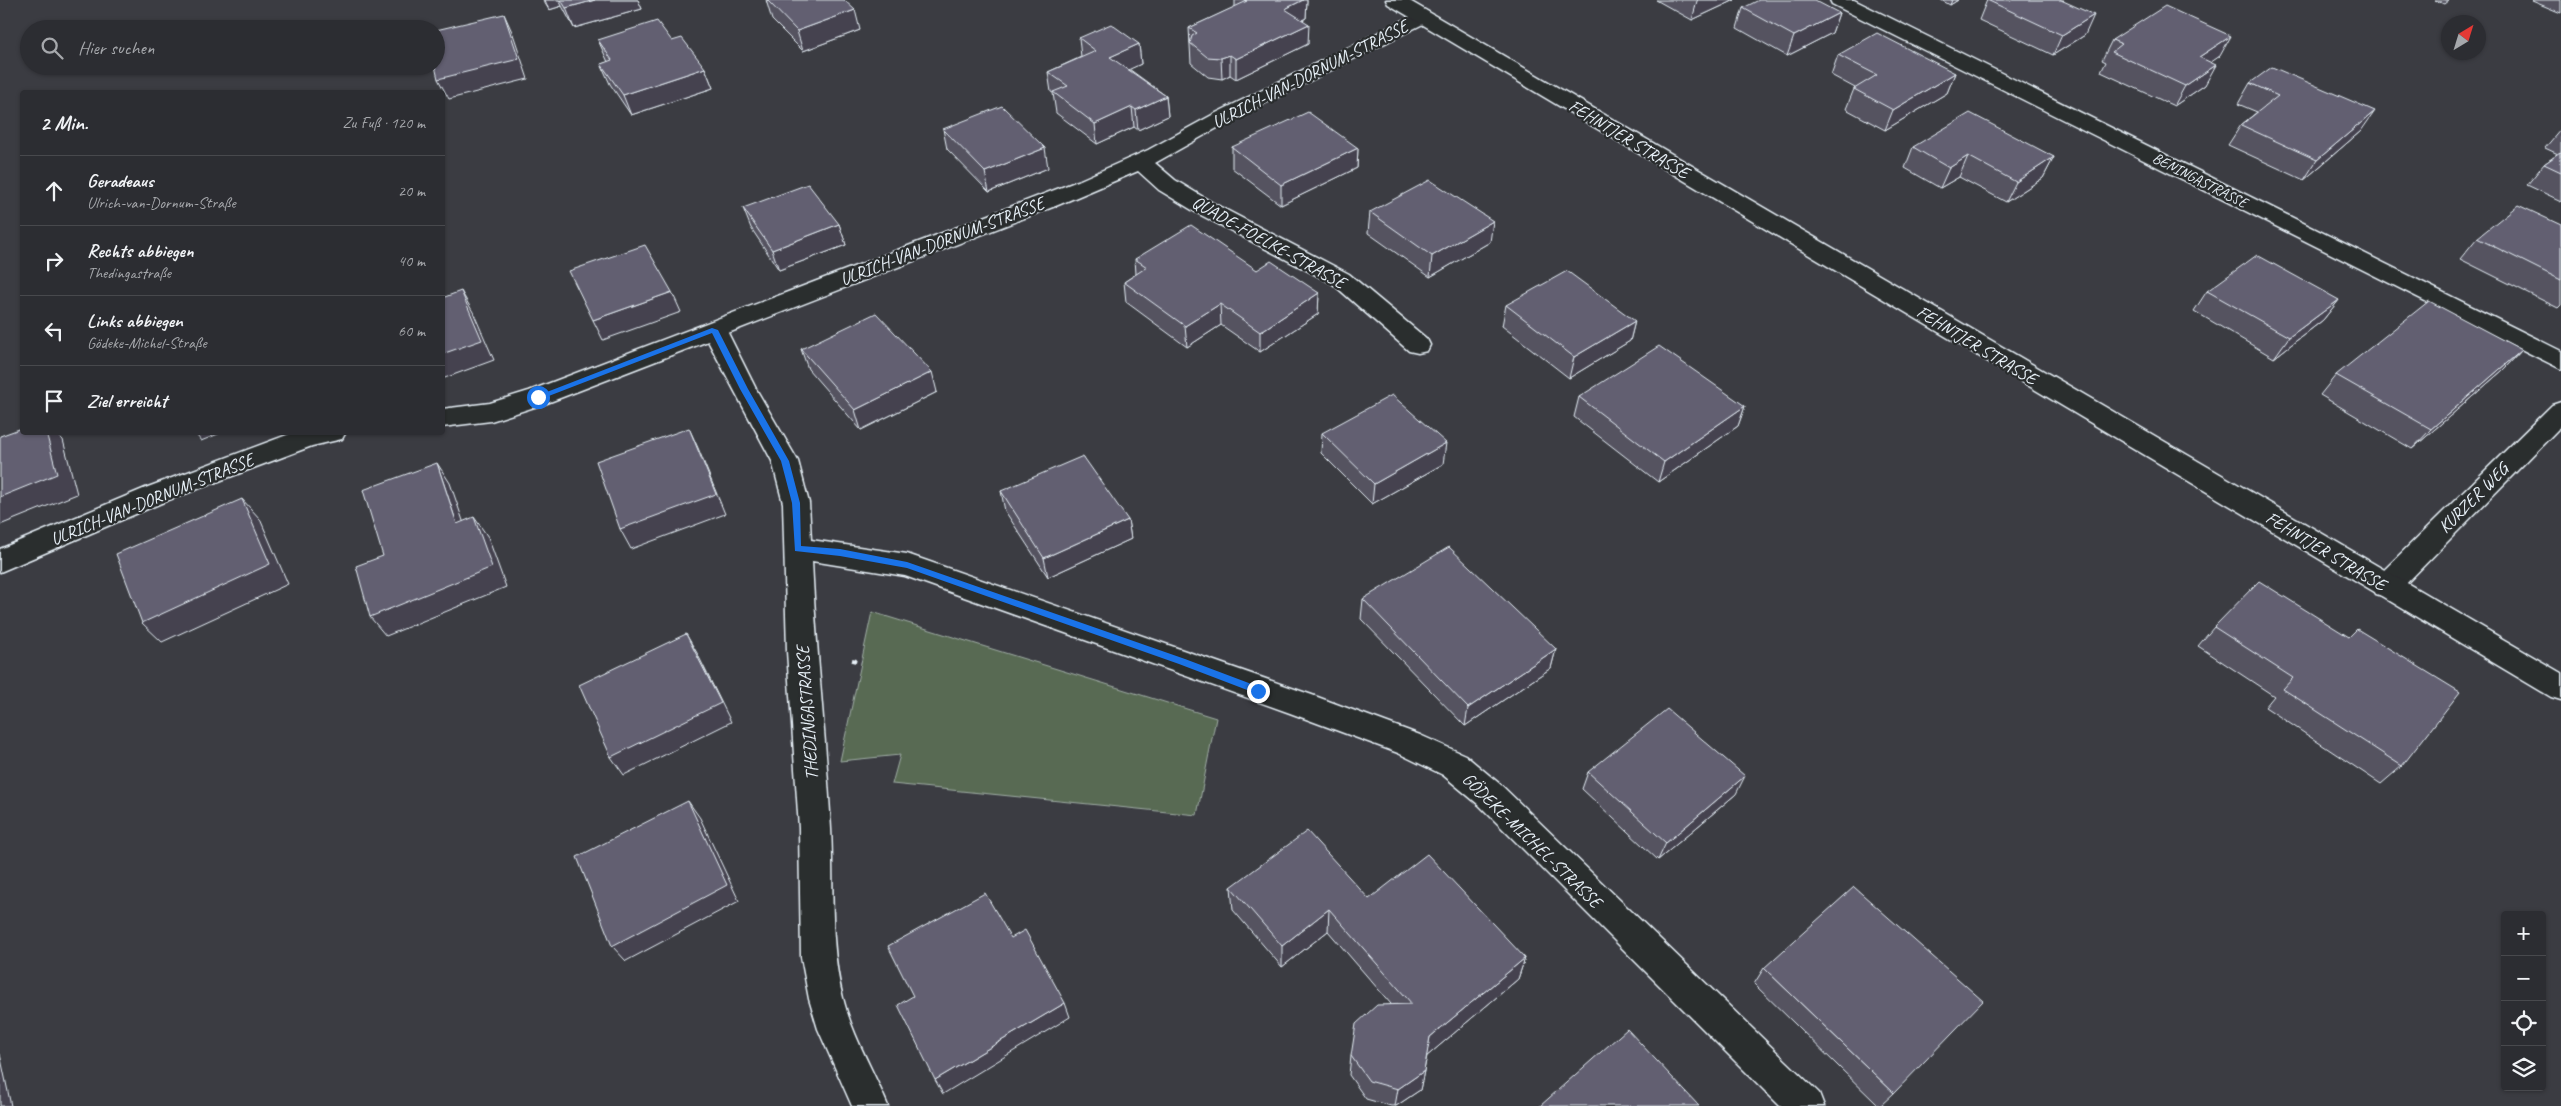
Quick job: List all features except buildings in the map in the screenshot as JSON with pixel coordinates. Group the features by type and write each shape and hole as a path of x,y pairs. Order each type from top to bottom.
{"street":[{"name":"FEHNTJER STRASSE","path":"1395,0 2561,688"},
{"name":"BENINGASTRASSE","path":"1839,0 2561,361"},
{"name":"ULRICH-VAN-DORNUM-STRASSE","path":"445,418 491,412 538,397 1142,162 1194,135 1221,118 1422,17"},
{"name":"QUADE-FOELKE-STRASSE","path":"1142,162 1167,185 1205,208 1341,279 1418,345"},
{"name":"THEDINGASTRASSE","path":"714,330 744,389 785,461 796,503 802,651 815,828 818,957 826,999 836,1028 870,1106"},
{"name":"KURZER WEG","path":"2386,586 2561,411"},
{"name":"ULRICH-VAN-DORNUM-STRASSE","path":"0,561 166,491 306,438 320,435"},
{"name":"GÖDEKE-MICHEL-STRASSE","path":"797,549 840,553 907,565 1301,704 1409,744 1454,765 1490,795 1806,1106"}],"green space":[{"path":"872,612 1216,718 1197,815 892,784 900,755 840,761"}],"route":[{"path":"538,397 714,330 744,389 785,461 796,503 797,549 840,553 907,565 1064,622 1182,661 1258,691"}]}
